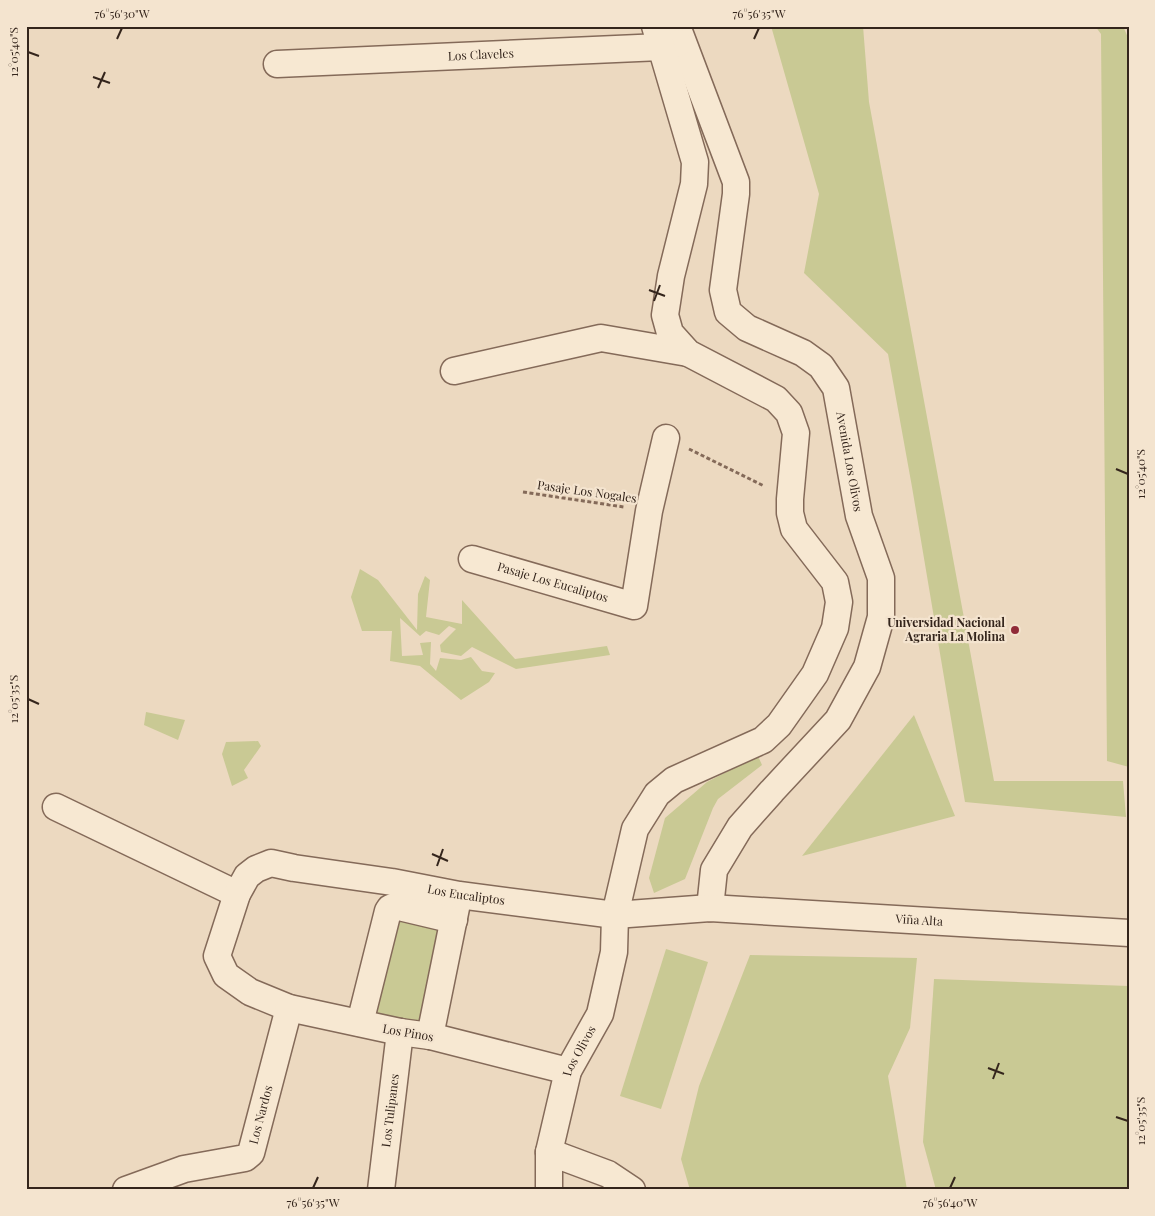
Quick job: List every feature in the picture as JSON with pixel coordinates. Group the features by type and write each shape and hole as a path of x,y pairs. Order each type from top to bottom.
{"street":[{"name":"Los Claveles","path":"277,64 669,35"},
{"path":"669,35 695,162 694,184 671,276 665,315 670,333 688,353"},
{"name":"Avenida Los Olivos","path":"669,35 736,182 723,290 728,312 747,328 803,353 821,366 836,388 859,516 881,578 881,617 867,667 838,720 740,827 714,870 710,908"},
{"path":"454,371 601,338 688,353"},
{"name":"Los Olivos","path":"549,1190 549,1152 568,1071 600,1014 614,952 615,915 635,829 658,794 674,780 763,740 779,725 815,674 835,628 839,602 834,582 794,529 790,513 796,433 789,412 776,399 688,353"},
{"path":"649,510 666,438"},
{"name":"Pasaje Los Eucaliptos","path":"472,559 634,606 649,510"},
{"path":"56,807 237,894"},
{"name":"Los Eucaliptos","path":"250,992 226,974 217,956 237,894 247,876 256,869 271,863 392,882 456,907 615,915 710,908"},
{"path":"360,1023 390,908 395,906 456,907 430,1036"},
{"name":"Viña Alta","path":"710,908 1129,934"},
{"name":"Los Pinos","path":"250,992 289,1008 400,1032 430,1036 568,1071"},
{"name":"Los Nardos","path":"139,1187 184,1169 245,1158 251,1152 289,1008"},
{"name":"Los Tulipanes","path":"381,1190 400,1032"},
{"path":"549,1152 608,1174 632,1190"}],"path":[{"path":"666,438 790,499"},
{"name":"Pasaje Los Nogales","path":"523,492 649,510"}],"green space":[{"path":"771,26 863,26 869,102 994,781 1123,781 1126,817 965,802 888,354 804,273 819,194"},
{"path":"1095,26 1123,26 1129,40 1129,767 1107,761 1101,34"},
{"path":"360,569 378,580 417,630 418,594 425,576 430,580 426,617 462,624 462,600 515,659 607,646 610,655 516,669 472,647 461,656 441,652 440,645 456,629 449,626 439,635 426,631 420,636 400,618 402,656 423,655 420,643 431,642 430,664 436,671 440,658 461,660 471,657 482,671 495,673 489,682 461,700 420,666 390,661 392,631 362,631 351,597"},
{"path":"146,712 185,720 178,740 144,725"},
{"path":"914,715 955,816 802,856"},
{"path":"258,741 261,746 244,770 248,778 232,786 222,754 226,742"},
{"path":"758,756 762,765 718,799 685,879 654,893 649,878 665,818 707,782"},
{"path":"393,912 442,922 421,1026 373,1016"},
{"path":"666,949 708,962 661,1109 620,1096"},
{"path":"750,955 917,958 910,1028 888,1076 907,1190 690,1190 681,1159 699,1086"},
{"path":"934,979 1129,986 1129,1190 936,1190 923,1142"}],"place":[{"name":"Universidad Nacional Agraria La Molina","path":"1015,630"}]}
